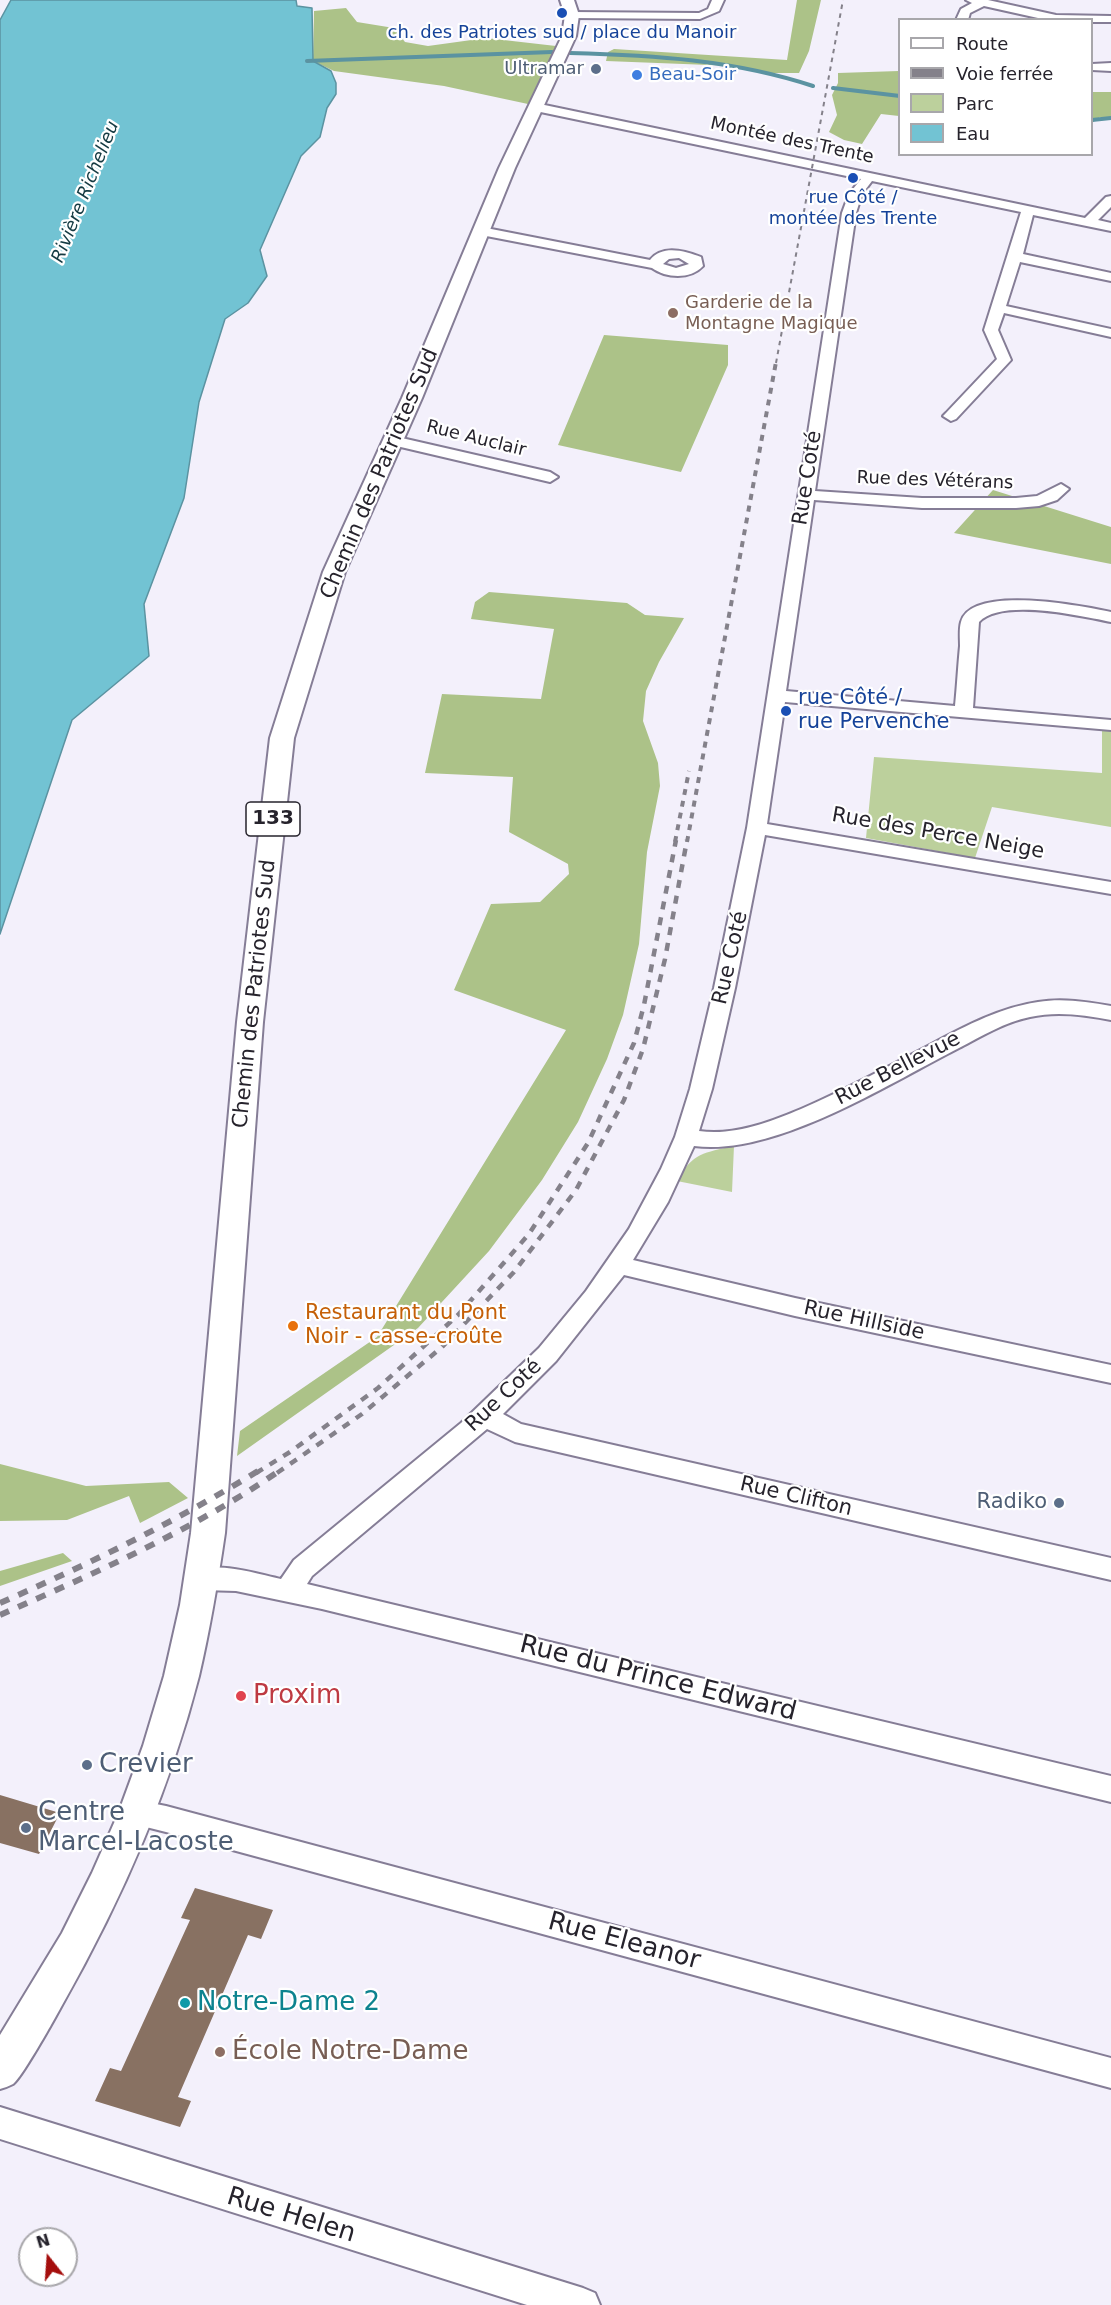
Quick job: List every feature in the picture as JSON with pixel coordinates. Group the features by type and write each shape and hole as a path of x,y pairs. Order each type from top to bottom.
{"main road":[{"path":"567,0 572,15"},
{"name":"Chemin des Patriotes Sud","path":"203,1578 250,1022 280,753 287,720 334,572 393,441 535,107 569,36 572,15"},
{"name":"133","path":"0,2070 51,1988 116,1863 167,1731 203,1578"}],"street":[{"path":"572,15 700,16 713,12 718,0"},
{"path":"962,18 964,11 976,1 1056,18"},
{"path":"1093,19 1111,19"},
{"path":"1093,67 1111,67"},
{"name":"Montée des Trente","path":"535,107 1111,227"},
{"name":"Rue Coté","path":"287,1591 303,1568 484,1416 541,1362 618,1265 647,1216 686,1137 729,970 757,828 849,213 856,194 868,176"},
{"path":"1088,222 1111,200"},
{"path":"951,416 1004,360 1002,352 992,339 992,330 1028,210"},
{"path":"481,231 656,264"},
{"path":"1015,257 1111,277"},
{"path":"998,308 1111,333"},
{"name":"Rue Auclair","path":"393,441 550,477"},
{"name":"Rue des Vétérans","path":"806,495 906,502 1016,503 1039,501 1051,497 1061,489"},
{"path":"964,712 970,621 977,612 999,607 1060,607 1111,617"},
{"path":"777,696 1111,725"},
{"name":"Rue des Perce Neige","path":"757,828 1111,888"},
{"name":"Rue Bellevue","path":"686,1137 712,1140 727,1138 770,1128 808,1114 970,1033 1016,1013 1057,1007 1111,1012"},
{"name":"Rue Hillside","path":"618,1265 795,1307 1111,1374"},
{"name":"Rue Clifton","path":"484,1416 516,1432 1111,1569"},
{"name":"Rue du Prince Edward","path":"203,1578 236,1580 287,1591 1111,1788"},
{"name":"Rue Eleanor","path":"136,1813 166,1819 1111,2073"},
{"name":"Rue Helen","path":"0,2122 385,2245 583,2305"}],"green space":[{"path":"797,0 821,0 809,51 799,73 769,73 735,66 606,61 608,52 614,49 787,60"},
{"path":"346,8 357,22 394,28 405,42 428,46 486,38 556,46 528,104 444,86 334,71 313,61 314,11"},
{"path":"898,71 898,116 881,114 862,144 844,140 829,132 837,115 832,95 838,83 838,73"},
{"path":"1093,92 1111,92 1111,119 1100,117 1093,122"},
{"path":"604,335 728,345 728,365 681,472 558,445"},
{"path":"993,490 1111,527 1111,564 954,533"},
{"path":"489,592 627,603 645,615 684,618 659,662 646,691 643,721 658,763 660,786 647,852 639,944 623,1015 607,1059 578,1122 542,1180 489,1251 418,1328 237,1456 240,1431 377,1337 566,1030 454,990 491,904 540,902 569,874 568,864 509,832 513,777 425,773 442,694 541,699 554,629 471,619 475,602"},
{"path":"1102,730 1111,731 1111,827 992,807 975,858 866,838 874,757 1102,773"},
{"path":"734,1146 732,1192 677,1181 688,1164 700,1155"},
{"path":"0,1464 86,1486 169,1482 188,1498 140,1523 129,1496 67,1520 0,1521"},
{"path":"63,1553 72,1561 0,1586 0,1571"}],"water":[{"name":"Rivière Richelieu","path":"11,0 296,0 297,6 312,8 313,61 331,71 336,83 336,94 327,108 320,137 301,156 260,250 267,276 248,303 225,319 199,402 184,498 144,604 149,656 72,720 0,934 0,20"}],"building":[{"name":"Centre Marcel-Lacoste","path":"0,1795 60,1813 39,1854 0,1843"},
{"name":"Notre-Dame 2","path":"195,1888 273,1910 261,1939 248,1935 178,2097 191,2101 180,2127 95,2101 110,2068 121,2071 190,1920 181,1918"}],"waterway":[{"path":"307,61 552,52"},
{"path":"570,53 693,60 753,70 813,86"},
{"path":"833,88 898,96"},
{"path":"1093,120 1111,118"}],"railway":[{"path":"776,363 843,0"},
{"path":"687,842 776,362"},
{"path":"675,842 689,771"},
{"path":"256,1473 290,1452 378,1388 458,1315 529,1234 588,1143 634,1043 644,1005 676,840"},
{"path":"277,1473 362,1414 442,1347 514,1272 576,1190 624,1100 643,1049 665,959 687,840"},
{"path":"0,1603 131,1542 258,1471"},
{"path":"0,1615 107,1567 178,1531 279,1471"}],"place":[{"name":"ch. des Patriotes sud / place du Manoir","path":"562,13"},
{"name":"Ultramar","path":"596,69"},
{"name":"Beau-Soir","path":"637,75"},
{"name":"rue Côté / montée des Trente","path":"853,178"},
{"name":"Garderie de la Montagne Magique","path":"673,313"},
{"name":"rue Côté / rue Pervenche","path":"786,711"},
{"name":"Restaurant du Pont Noir - casse-croûte","path":"293,1326"},
{"name":"Radiko","path":"1059,1503"},
{"name":"Proxim","path":"241,1696"},
{"name":"Crevier","path":"87,1765"},
{"name":"Centre Marcel-Lacoste","path":"26,1828"},
{"name":"Notre-Dame 2","path":"185,2003"},
{"name":"École Notre-Dame","path":"220,2052"}]}
